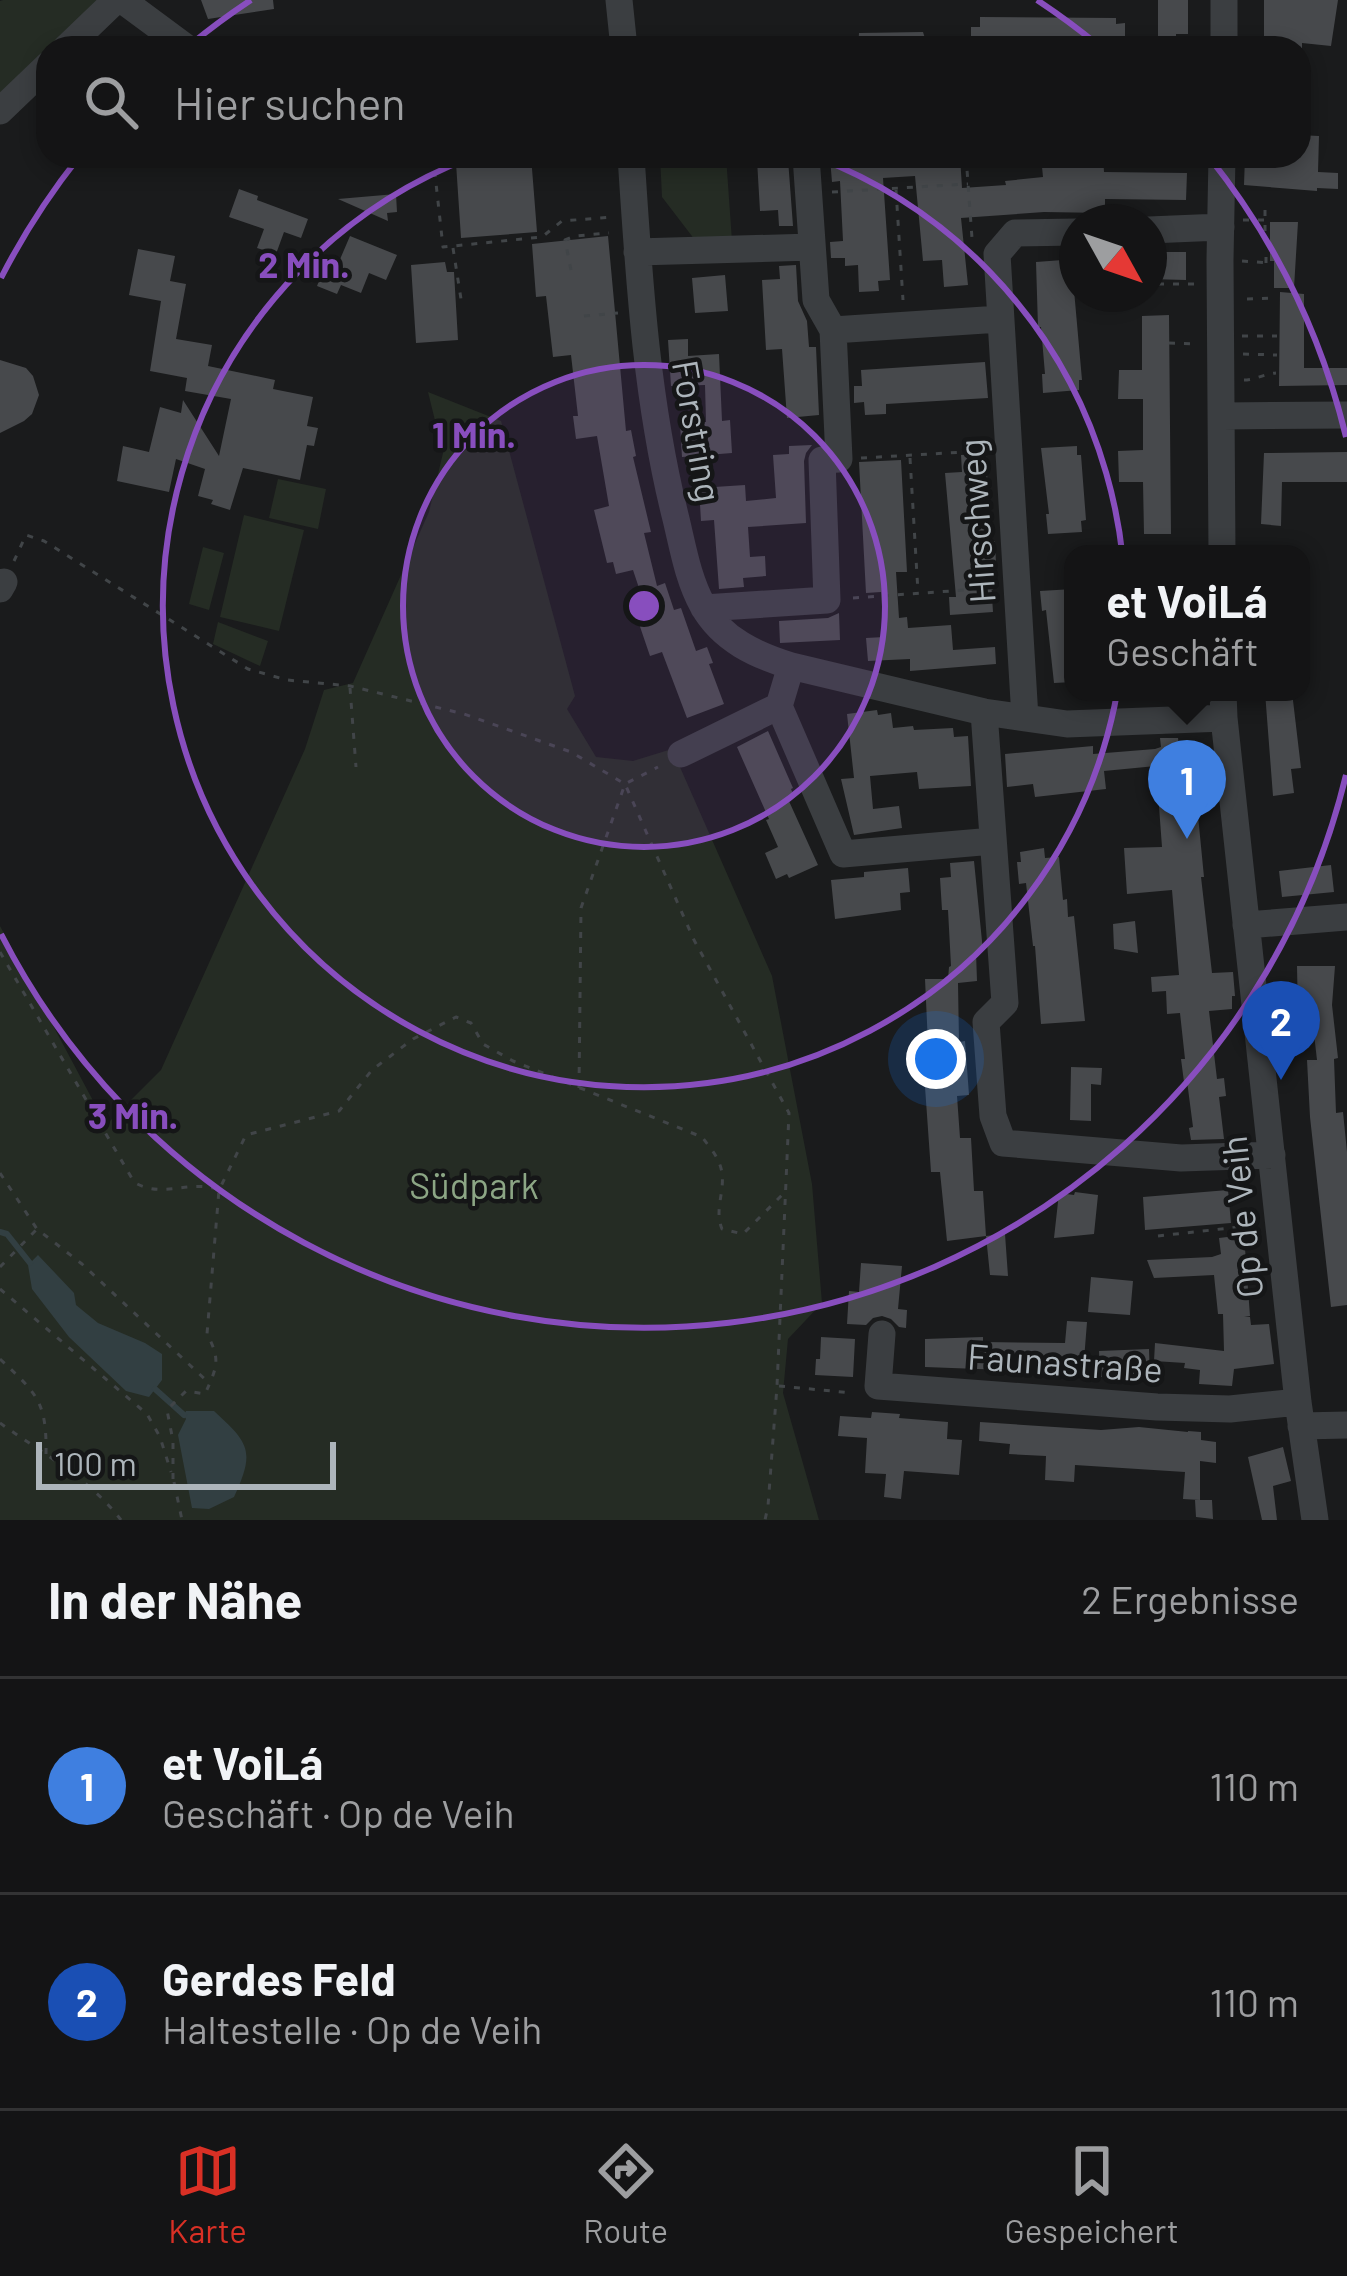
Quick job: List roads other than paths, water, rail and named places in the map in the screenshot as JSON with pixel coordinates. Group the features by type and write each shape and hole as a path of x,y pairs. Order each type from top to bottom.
{"street":[{"path":"78,36 119,0 170,36"},
{"path":"620,0 622,36"},
{"path":"1224,0 1224,36"},
{"path":"0,111 36,76"},
{"name":"Forstring","path":"634,168 642,310 659,454 691,577 704,608 740,645 791,666 983,712 1067,724 1105,724 1224,705"},
{"path":"704,608 827,599 822,460 839,459 833,330 816,300 807,168"},
{"path":"1222,168 1222,545"},
{"path":"1167,229 1221,226"},
{"name":"Hirschweg","path":"1024,718 997,254 1015,233 1059,232"},
{"path":"637,252 812,247"},
{"path":"833,330 1000,319"},
{"path":"1222,416 1347,415"},
{"path":"791,666 778,706 843,854 993,841"},
{"name":"Op de Veih","path":"1224,705 1315,1520"},
{"path":"681,754 778,706"},
{"path":"983,712 1005,1003 986,1022 993,1116 1003,1143 1180,1158 1272,1155"},
{"path":"1246,925 1347,916"},
{"name":"Faunastraße","path":"882,1334 878,1386 1300,1414 1347,1425"}],"waterway":[{"path":"0,1232 7,1234 30,1263"},
{"path":"155,1389 184,1415"}],"place":[{"name":"et VoiLá","path":"1187,839"},
{"name":"Gerdes Feld","path":"1281,1080"}],"park label":[{"name":"Südpark","path":"474,1186"}]}
